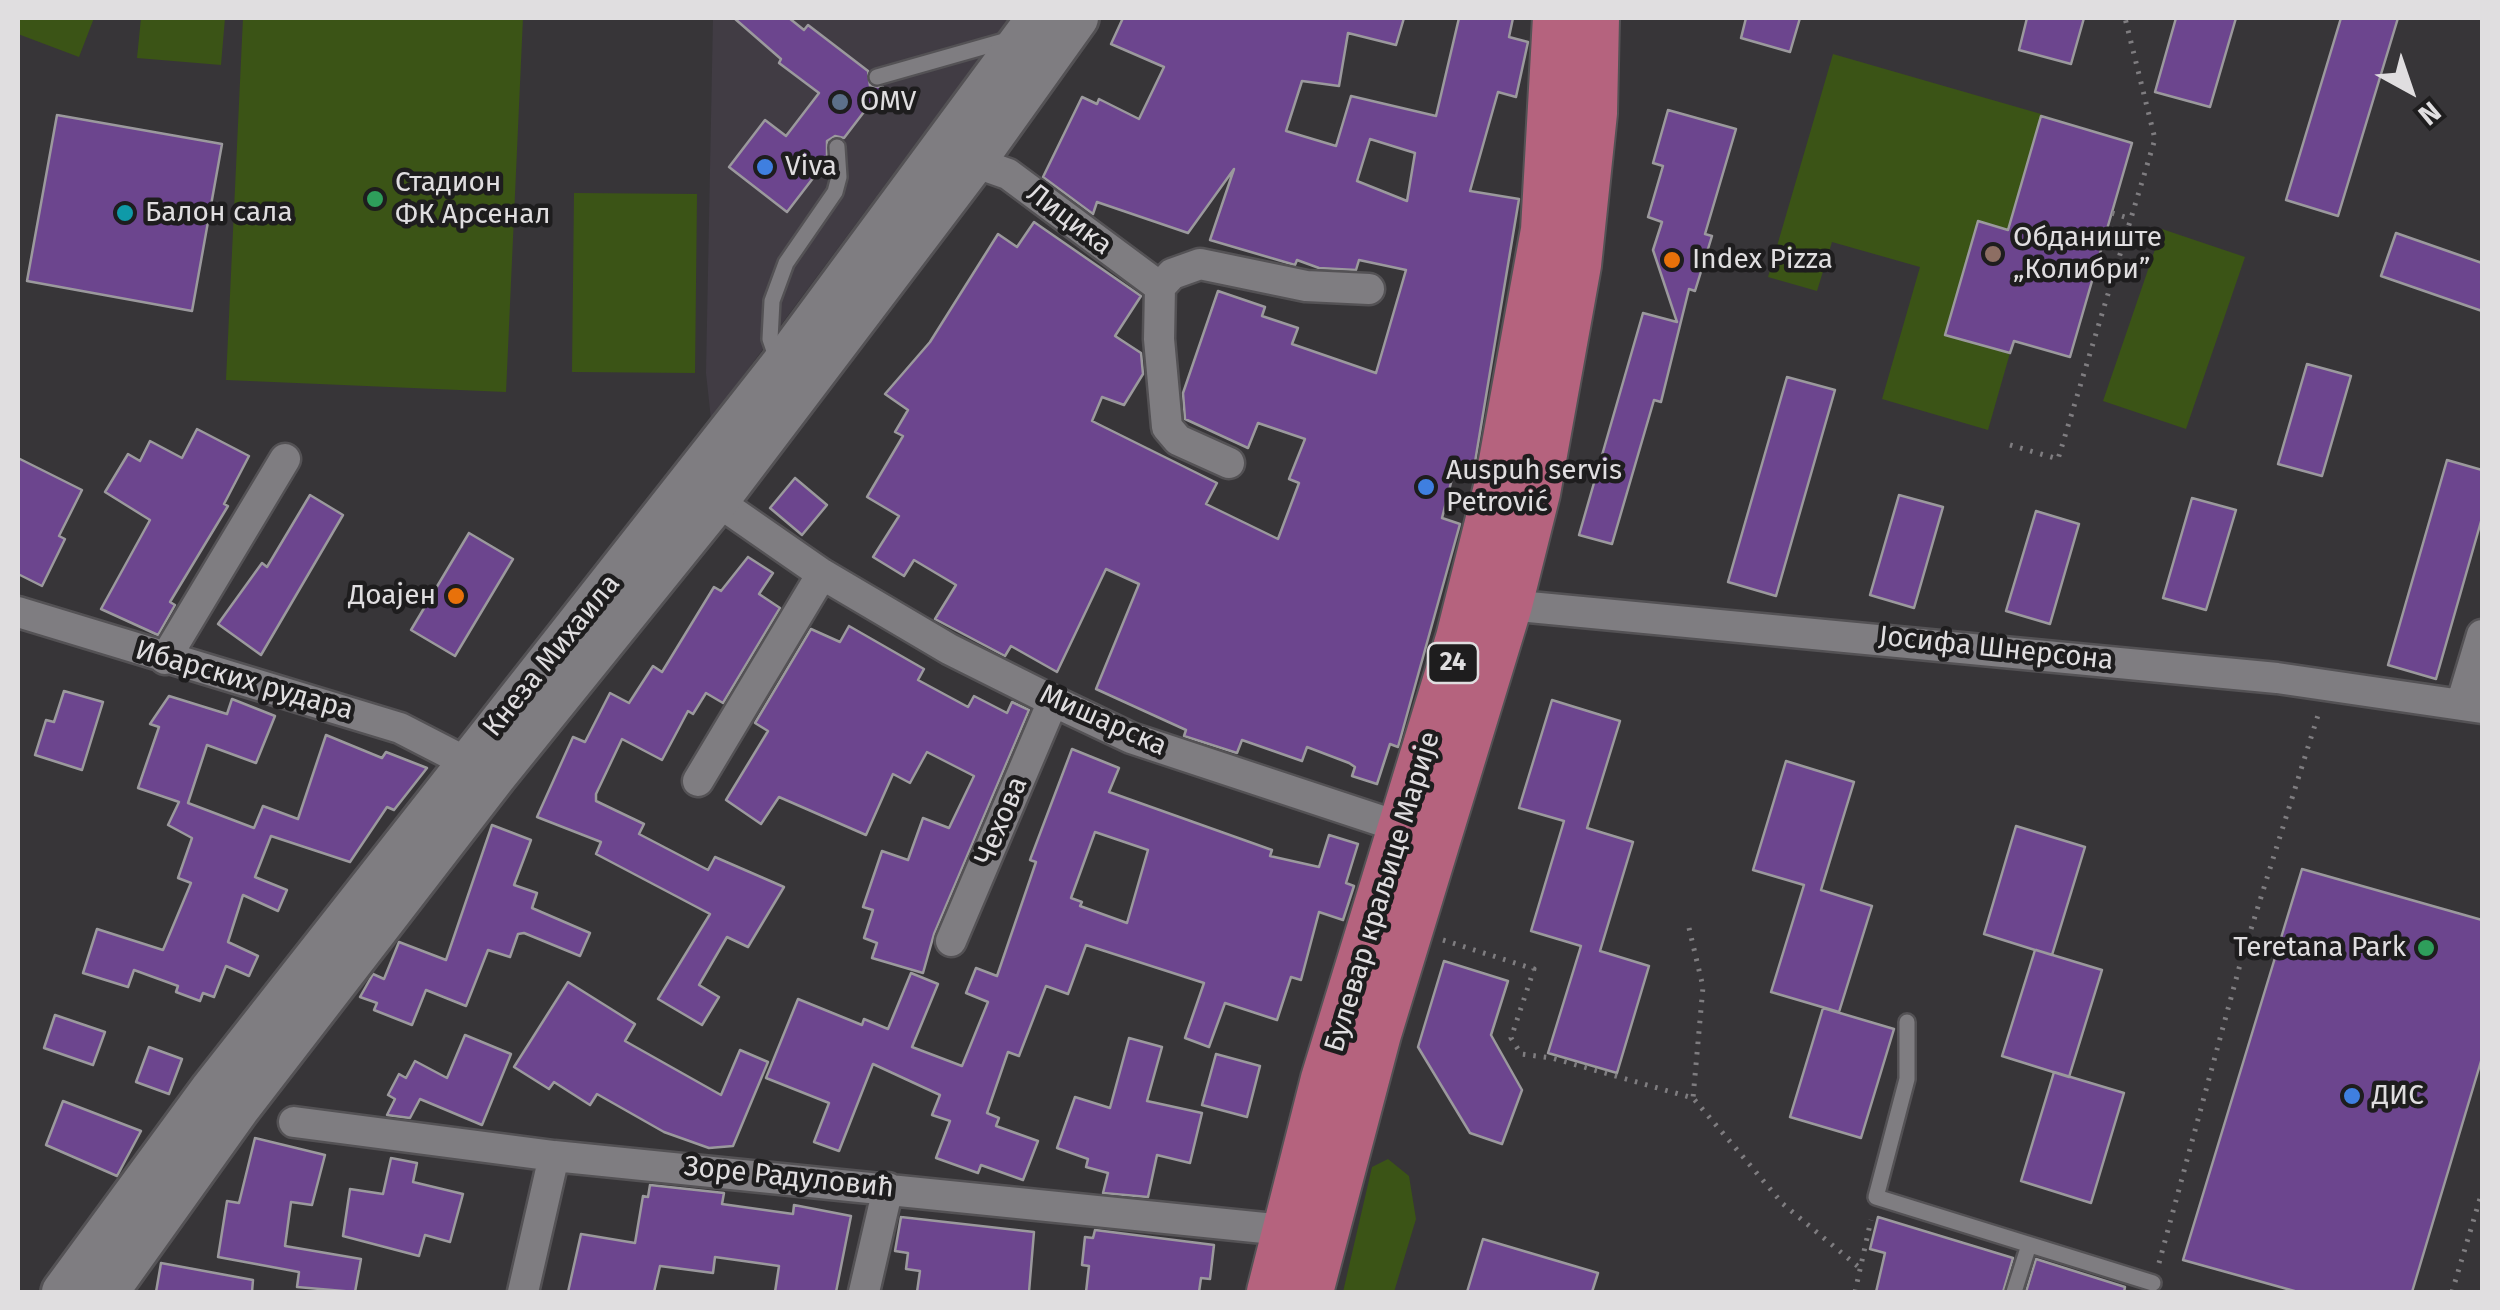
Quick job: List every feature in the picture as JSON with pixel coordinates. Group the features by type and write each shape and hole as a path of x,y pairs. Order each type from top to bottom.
{"main road":[{"name":"Кнеза Михаила","path":"107,1292 238,1109 717,500 974,162 1077,18"},
{"name":"Булевар краљице Марије","path":"1271,1292 1284,1230 1472,592 1521,376 1546,230 1557,18"},
{"name":"Булевар краљице Марије","path":"1309,1292 1377,1034 1508,605 1568,332 1593,113 1595,18"},
{"name":"Кнеза Михаила","path":"63,1292 212,1089 782,366 1031,27"}],"street":[{"name":"Лицика","path":"974,162 1008,174 1160,287"},
{"path":"1229,464 1178,440 1167,427 1159,338 1160,287 1172,274 1200,264 1306,286 1369,289"},
{"path":"165,659 285,459"},
{"name":"Мишарска","path":"717,500 822,574 949,649 1053,701 1131,738 1403,828"},
{"path":"698,782 822,574"},
{"name":"Јосифа Шнерсона","path":"1508,605 1957,644 2472,706"},
{"name":"Ибарских рудара","path":"18,612 400,728 466,762"},
{"path":"2472,706 2482,635"},
{"name":"Чехова","path":"952,941 1053,701"},
{"name":"Зоре Радуловић","path":"294,1122 554,1156 1284,1230"},
{"path":"523,1292 554,1156"},
{"path":"864,1292 888,1188"}],"lane":[{"path":"877,77 1031,27"},
{"path":"782,366 772,354 772,302 786,262 834,192 839,178 836,147"},
{"path":"1907,1022 1907,1080 1876,1197 2028,1248 2154,1283"},
{"path":"2014,1292 2028,1248"}],"path":[{"path":"2010,445 2058,459 2155,139 2125,18"},
{"path":"2112,214 2131,219"},
{"path":"2154,1283 2241,961 2327,686"},
{"path":"1690,928 1704,987 1693,1098"},
{"path":"1410,930 1534,969 1511,1038 1522,1054 1552,1058 1693,1098 1782,1204 1862,1269"},
{"path":"2452,1292 2482,1192"},
{"path":"1855,1292 1876,1197"}],"shaded area":[{"path":"713,18 1009,18 711,419 706,373"}],"green space":[{"path":"18,18 94,18 79,57 18,34"},
{"path":"141,18 225,18 221,65 137,58"},
{"name":"Стадион ФК Арсенал","path":"243,18 523,18 506,392 226,380"},
{"name":"Обданиште „Колибри”","path":"1833,54 2041,114 2008,230 1978,221 1945,334 2010,353 1988,430 1882,399 1920,267 1832,242 1817,291 1768,277"},
{"path":"574,193 697,194 695,373 572,372"},
{"path":"2162,229 2245,257 2186,429 2103,401"},
{"path":"1388,1159 1409,1176 1416,1219 1394,1292 1343,1292 1372,1167"}],"building":[{"path":"734,18 789,18 804,30 808,25 868,71 870,86 883,87 844,138 835,136 827,141 827,160 787,212 729,167 765,120 786,136 819,93 779,63 781,59"},
{"path":"1123,18 1404,18 1396,45 1348,33 1339,86 1302,81 1286,131 1336,146 1351,96 1436,116 1459,18 1513,18 1509,37 1528,42 1516,97 1498,92 1470,191 1519,199 1473,474 1454,471 1442,518 1460,524 1398,747 1390,744 1377,784 1352,776 1355,767 1349,763 1307,747 1302,761 1242,740 1237,753 1184,736 1186,730 1096,689 1139,584 1106,569 1057,672 1011,646 1005,656 935,619 956,585 914,560 904,576 873,557 899,516 867,497 903,436 895,432 908,410 885,394 930,342 998,234 1017,247 1034,222 1141,296 1115,336 1141,353 1143,374 1124,405 1102,397 1092,421 1217,483 1206,504 1278,539 1299,483 1289,479 1305,439 1258,423 1248,448 1185,419 1183,393 1218,291 1265,307 1262,316 1298,328 1292,344 1376,373 1406,270 1359,260 1356,270 1319,268 1297,260 1295,265 1210,240 1234,169 1188,233 1097,202 1093,214 1043,177 1082,97 1097,104 1099,99 1139,119 1164,67 1111,44","holes":["1370,139 1415,153 1407,201 1357,181"]},
{"path":"1746,18 1800,18 1790,52 1741,38"},
{"path":"2027,18 2084,18 2071,64 2019,50"},
{"path":"2176,18 2236,18 2210,107 2155,92"},
{"path":"2341,18 2398,18 2338,216 2286,200"},
{"path":"1668,110 1736,129 1705,234 1712,236 1695,291 1689,289 1661,402 1654,400 1612,544 1579,535 1643,313 1677,322 1653,250 1662,222 1648,217 1663,166 1653,163"},
{"name":"Балон сала","path":"57,115 222,144 192,311 27,281"},
{"path":"2041,116 2132,143 2070,357 2014,341 2010,353 1945,335 1978,221 2008,230"},
{"path":"2396,233 2482,263 2482,311 2381,276"},
{"path":"2307,364 2351,376 2322,476 2278,464"},
{"path":"1787,377 1835,390 1776,596 1728,582"},
{"path":"197,429 249,456 224,504 228,506 170,602 175,605 158,635 101,609 150,520 105,492 128,454 140,461 150,441 182,458"},
{"path":"18,458 82,490 59,536 65,539 42,586 18,574"},
{"path":"2447,460 2482,470 2482,518 2436,679 2388,665"},
{"path":"795,478 827,505 802,535 770,508"},
{"path":"310,495 343,515 261,655 218,624 262,563 267,567"},
{"path":"1899,495 1943,507 1914,608 1870,595"},
{"path":"2192,498 2236,510 2206,610 2163,598"},
{"path":"2036,511 2079,524 2050,624 2006,611"},
{"path":"469,533 513,559 455,656 411,630"},
{"path":"748,557 773,573 759,594 780,608 723,703 706,693 693,714 688,711 662,760 622,739 596,794 596,801 644,824 639,834 708,870 715,857 784,887 748,947 727,937 699,985 719,997 702,1025 658,999 710,914 596,854 601,842 537,817 573,737 585,742 610,693 629,703 653,666 662,672 714,587 721,591"},
{"path":"849,626 924,669 918,680 968,707 974,696 1007,713 1012,702 1029,710 934,934 923,973 872,958 877,943 864,938 873,910 863,907 882,851 908,860 923,818 949,828 974,776 927,752 910,783 893,774 866,835 779,797 761,824 726,800 768,731 755,723 811,629 840,642"},
{"path":"64,691 103,702 82,770 35,755 46,720 54,722"},
{"path":"169,696 227,714 232,699 275,716 256,763 207,745 188,803 254,828 263,806 298,819 326,735 382,758 386,752 427,768 394,810 387,807 350,862 271,836 255,877 287,890 278,911 243,895 228,942 258,956 249,976 226,966 214,997 203,993 200,1001 176,992 178,986 134,970 128,987 83,973 97,929 163,950 191,883 178,878 192,838 168,825 179,802 138,788 159,727 150,724"},
{"path":"1552,700 1620,721 1587,828 1633,842 1600,951 1649,966 1617,1073 1548,1053 1581,946 1531,931 1564,821 1519,808"},
{"path":"1072,749 1119,768 1109,792 1272,850 1270,856 1319,867 1329,835 1358,844 1346,883 1354,886 1343,920 1319,912 1301,980 1291,977 1277,1020 1225,1003 1209,1047 1185,1038 1204,983 1086,945 1068,994 1046,986 1019,1056 1008,1052 987,1113 999,1118 996,1126 1038,1141 1023,1180 981,1165 978,1173 936,1158 950,1121 932,1115 940,1095 873,1064 839,1151 814,1142 829,1103 766,1078 798,999 862,1025 864,1019 888,1029 911,973 938,984 912,1047 962,1066 988,1002 966,993 976,968 997,976 1036,862 1030,860","holes":["1095,832 1148,850 1127,923 1080,906 1082,902 1071,898"]},
{"path":"1786,761 1854,782 1821,890 1872,906 1839,1012 1771,992 1804,885 1753,870"},
{"path":"492,825 531,840 514,885 537,893 532,908 590,933 580,956 518,934 510,957 488,950 466,1006 426,990 412,1025 374,1010 377,1003 360,997 373,974 384,979 399,942 446,960"},
{"path":"2016,826 2085,847 2052,955 2102,970 2069,1077 2002,1056 2035,950 1984,934"},
{"path":"2302,869 2482,920 2482,1058 2412,1292 2298,1292 2183,1260"},
{"path":"1444,961 1508,981 1491,1035 1522,1090 1502,1144 1470,1133 1418,1047"},
{"path":"568,982 635,1024 625,1041 721,1095 740,1050 768,1062 733,1146 709,1148 664,1132 597,1094 590,1105 554,1082 549,1089 514,1067"},
{"path":"1823,1008 1894,1029 1861,1138 1790,1117"},
{"path":"55,1015 105,1032 93,1065 44,1048"},
{"path":"465,1035 511,1054 482,1125 420,1099 410,1118 387,1115 395,1099 388,1095 399,1074 406,1078 415,1061 447,1078"},
{"path":"1129,1038 1162,1047 1147,1101 1202,1113 1190,1163 1157,1155 1148,1197 1103,1193 1108,1173 1086,1167 1088,1159 1057,1148 1075,1097 1110,1108"},
{"path":"149,1047 182,1059 169,1094 136,1082"},
{"path":"1216,1054 1260,1066 1247,1117 1202,1105"},
{"path":"2054,1072 2124,1093 2091,1203 2021,1181"},
{"path":"63,1101 141,1131 117,1176 46,1145"},
{"path":"255,1138 325,1155 312,1205 291,1202 285,1246 361,1259 355,1292 297,1287 299,1272 218,1257 227,1201 239,1203"},
{"path":"391,1158 417,1163 413,1182 463,1194 450,1242 425,1235 419,1256 343,1236 350,1189 383,1194"},
{"path":"650,1185 724,1193 722,1204 793,1214 794,1205 851,1216 836,1292 775,1292 779,1266 715,1257 713,1273 660,1266 654,1292 568,1292 581,1234 635,1243 643,1196 648,1197"},
{"path":"901,1217 1034,1232 1029,1292 917,1292 920,1271 906,1269 908,1253 895,1251"},
{"path":"1878,1217 2013,1258 2003,1292 1876,1292 1885,1253 1870,1249"},
{"path":"1095,1230 1214,1245 1210,1279 1201,1278 1199,1292 1086,1292 1089,1266 1082,1265 1085,1237 1093,1238"},
{"path":"1483,1239 1598,1273 1592,1292 1467,1292"},
{"path":"2036,1259 2125,1287 2124,1292 2026,1292"},
{"path":"161,1263 253,1280 252,1292 156,1292"}],"place":[{"name":"OMV","path":"840,102"},
{"name":"Viva","path":"765,167"},
{"name":"Стадион ФК Арсенал","path":"375,199"},
{"name":"Балон сала","path":"125,213"},
{"name":"Обданиште „Колибри”","path":"1993,254"},
{"name":"Index Pizza","path":"1672,260"},
{"name":"Auspuh servis Petrović","path":"1426,487"},
{"name":"Доајен","path":"456,596"},
{"name":"Teretana Park","path":"2426,948"},
{"name":"ДИС","path":"2352,1096"}]}
